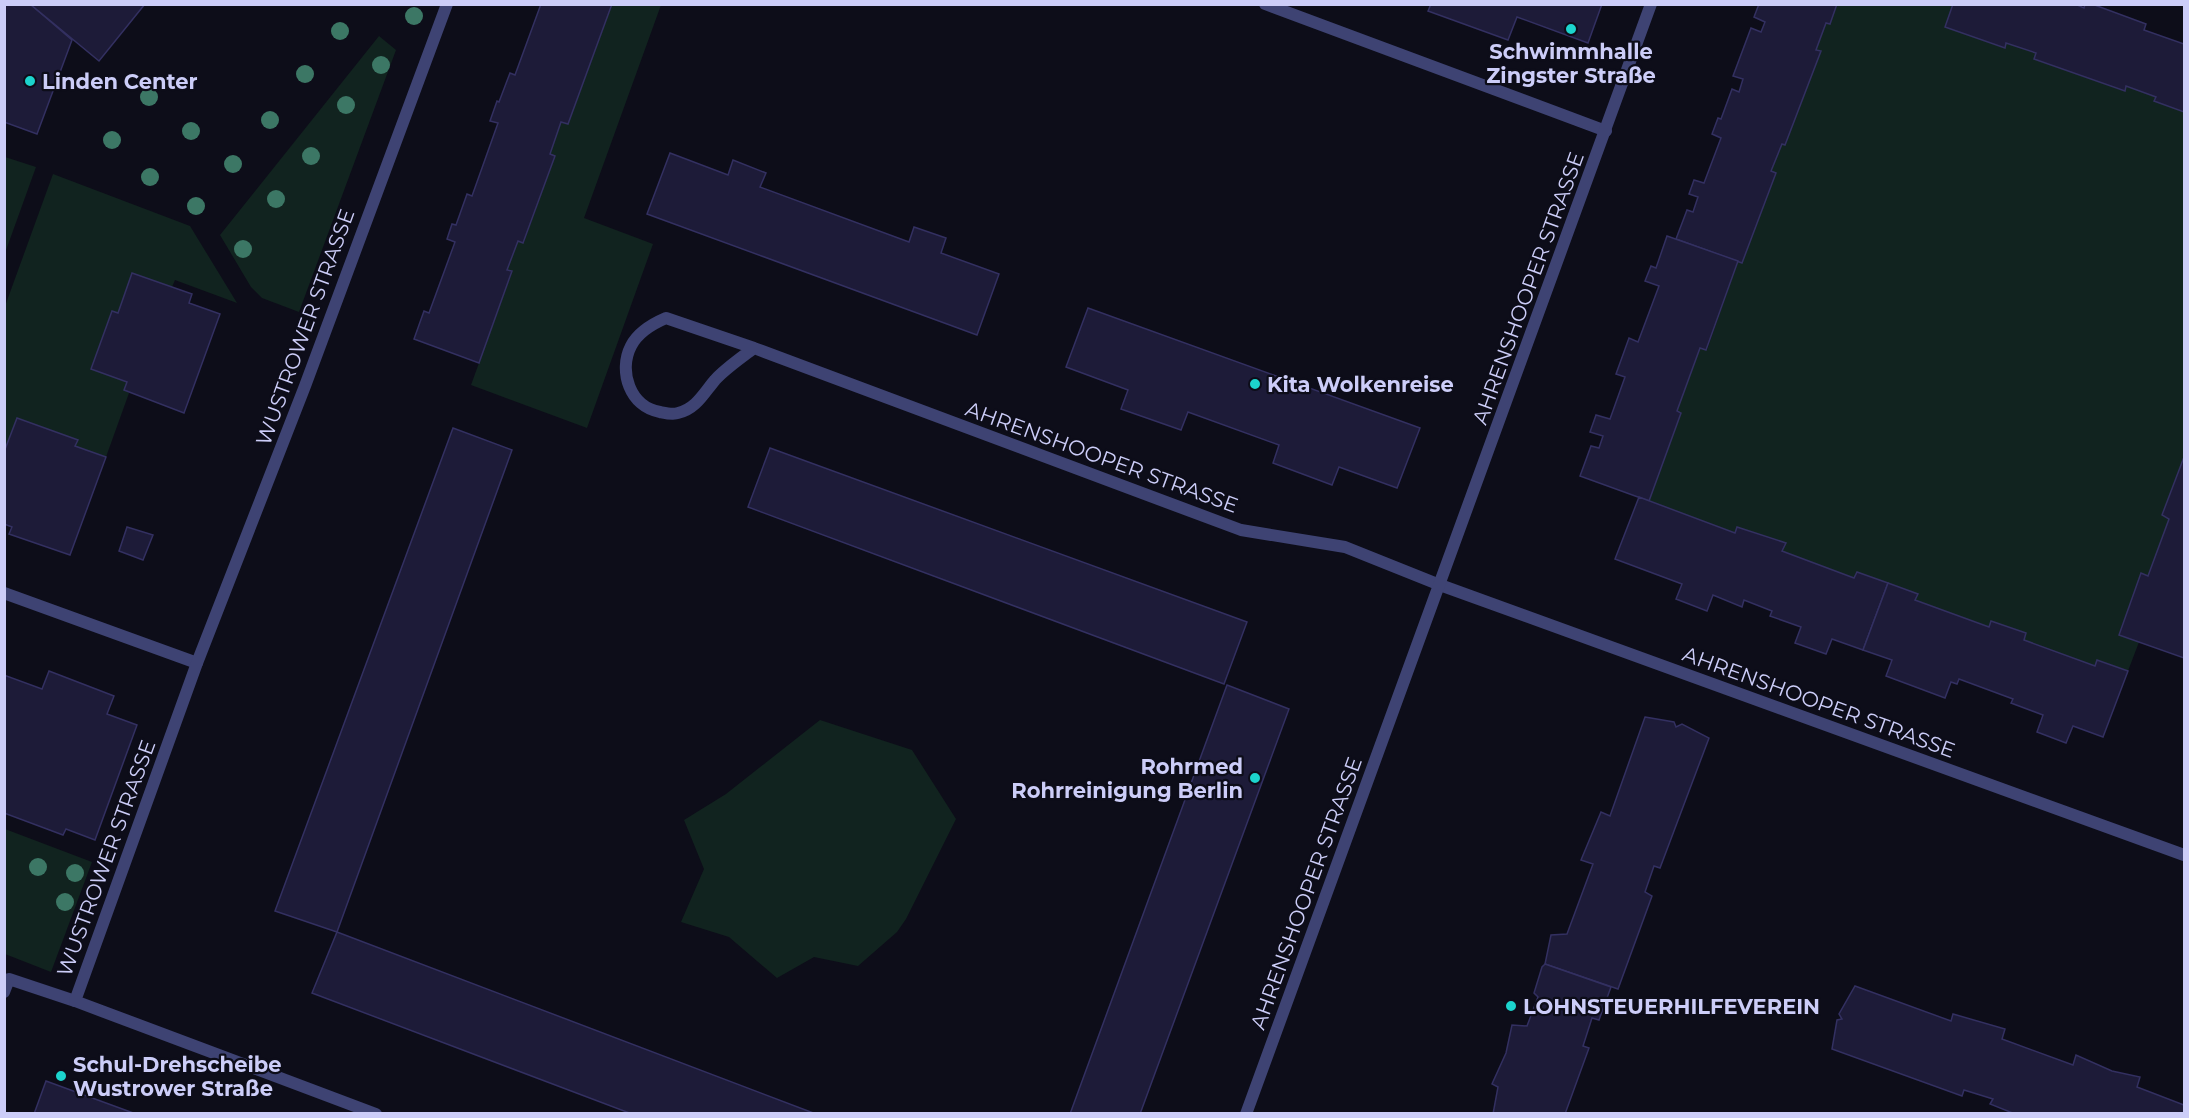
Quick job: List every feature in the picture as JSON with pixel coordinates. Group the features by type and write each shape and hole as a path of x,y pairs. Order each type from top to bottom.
{"street":[{"name":"WUSTROWER STRASSE","path":"376,1113 75,1001 197,663 305,386 447,4"},
{"path":"1265,4 1606,131"},
{"name":"AHRENSHOOPER STRASSE","path":"1246,1113 1652,4"},
{"name":"AHRENSHOOPER STRASSE","path":"754,348 715,380 692,407 677,414 656,411 645,406 633,396 627,380 626,363 631,347 652,324 666,318 754,348 1241,530 1345,547 1440,585 2184,855"},
{"path":"4,593 197,663"},
{"path":"4,993 9,979 75,1001"}],"green space":[{"path":"612,5 661,5 584,218 653,244 587,428 471,385 512,272 507,269 518,241 524,242 555,156 550,154 561,122 568,124"},
{"path":"1837,5 1953,5 1945,27 2004,48 2006,43 2036,53 2034,59 2124,91 2126,86 2156,97 2154,101 2184,112 2184,457 2162,515 2169,519 2148,576 2141,574 2119,634 2139,642 2128,671 2098,660 2095,666 2024,640 2026,633 1991,621 1989,627 1915,600 1918,595 1857,572 1854,578 1782,551 1785,543 1737,527 1735,533 1649,501 1681,413 1677,411 1700,348 1707,350 1738,261 1742,263 1775,173 1771,171 1782,144 1785,145 1820,52 1816,50 1826,23 1830,24"},
{"path":"379,36 396,50 299,312 262,298 251,287 220,235"},
{"path":"4,157 36,167 5,253"},
{"path":"53,174 190,226 237,303 175,280 172,287 132,273 118,313 112,311 91,369 127,382 124,390 129,393 106,457 75,446 77,440 17,418 5,452 4,309"},
{"path":"820,720 912,750 956,819 906,919 897,932 858,966 814,957 777,978 729,937 681,922 704,869 684,820 726,794"},
{"path":"5,829 92,862 51,972 5,954"}],"building":[{"name":"Linden Center","path":"4,4 30,4 72,40 37,134 4,122"},
{"path":"30,4 145,4 99,61"},
{"path":"541,4 612,4 568,124 561,122 550,154 555,156 523,243 518,241 507,270 512,271 479,363 414,339 424,311 429,313 455,242 447,239 452,224 456,225 467,194 472,196 498,123 490,121 497,101 499,102 510,73 515,75"},
{"name":"Schwimmhalle Zingster Straße","path":"1431,4 1602,4 1588,43 1517,17 1508,40 1428,11"},
{"path":"1759,4 1837,4 1830,24 1826,23 1816,50 1821,51 1785,145 1782,144 1771,171 1776,173 1742,263 1676,239 1687,210 1693,212 1698,197 1689,194 1694,180 1704,183 1721,138 1712,134 1718,118 1721,119 1732,89 1739,92 1743,79 1733,76 1751,28 1761,32 1765,22 1754,17"},
{"path":"1953,4 2075,4 2084,8 2085,4 2092,4 2146,24 2144,30 2184,44 2184,112 2154,101 2156,97 2126,86 2125,91 2034,59 2036,53 2006,43 2005,48 1945,27"},
{"path":"670,153 728,175 733,160 766,173 760,187 909,242 914,227 946,238 941,253 999,274 977,335 647,214"},
{"path":"1667,236 1738,261 1706,350 1700,348 1677,411 1681,413 1649,501 1580,476 1591,446 1599,448 1603,436 1590,432 1596,415 1610,419 1625,377 1616,374 1629,338 1638,342 1659,286 1645,281 1651,266 1656,268"},
{"path":"132,273 192,294 189,303 220,314 184,413 124,390 127,382 91,369 112,311 118,313"},
{"path":"1088,308 1420,428 1397,488 1339,467 1332,485 1273,463 1279,445 1188,412 1181,430 1121,409 1128,390 1066,367"},
{"path":"17,418 78,440 75,446 106,457 70,555 9,534 12,527 4,524 4,452"},
{"path":"453,428 512,450 337,932 275,911"},
{"path":"770,448 1247,622 1224,684 748,507"},
{"path":"2184,457 2184,658 2119,635 2141,573 2148,576 2169,519 2162,515"},
{"path":"1639,497 1735,533 1737,527 1786,543 1782,551 1854,578 1857,572 1888,583 1863,650 1832,639 1826,654 1795,643 1801,627 1770,616 1772,611 1744,600 1742,607 1713,595 1707,611 1676,599 1682,584 1615,559"},
{"path":"127,527 153,535 143,560 119,551"},
{"path":"1888,583 1918,594 1915,600 1989,627 1991,621 2026,633 2024,640 2095,666 2097,660 2128,671 2103,737 2073,726 2066,743 2037,732 2043,715 2011,703 2013,699 1959,679 1957,684 1951,682 1945,698 1886,676 1892,660 1863,650"},
{"path":"49,671 114,696 107,714 137,725 95,840 66,829 63,835 4,813 4,675 42,689"},
{"path":"1227,685 1289,709 1140,1114 1070,1114"},
{"path":"1645,717 1674,722 1676,727 1682,724 1709,738 1660,868 1654,866 1645,892 1652,896 1618,989 1545,964 1551,935 1567,934 1593,864 1581,860 1601,812 1610,816"},
{"path":"337,932 816,1114 632,1114 312,993"},
{"path":"1545,964 1611,987 1599,1020 1592,1018 1583,1046 1589,1048 1565,1114 1493,1114 1498,1087 1492,1084 1506,1053 1512,1025 1527,1026 1538,997 1534,993"},
{"path":"1855,986 1951,1021 1953,1014 2005,1029 2002,1039 2073,1065 2076,1055 2112,1071 2140,1077 2137,1087 2184,1105 2184,1114 2015,1114 1990,1104 1993,1099 1964,1090 1962,1096 1832,1049 1837,1020 1842,1019 1839,1014"},
{"path":"46,1081 136,1114 34,1114"}],"place":[{"name":"Schwimmhalle Zingster Straße","path":"1571,29"},
{"name":"Linden Center","path":"30,81"},
{"name":"Kita Wolkenreise","path":"1255,384"},
{"name":"Rohrmed Rohrreinigung Berlin","path":"1255,778"},
{"name":"LOHNSTEUERHILFEVEREIN","path":"1511,1006"},
{"name":"Schul-Drehscheibe Wustrower Straße","path":"61,1076"}]}
